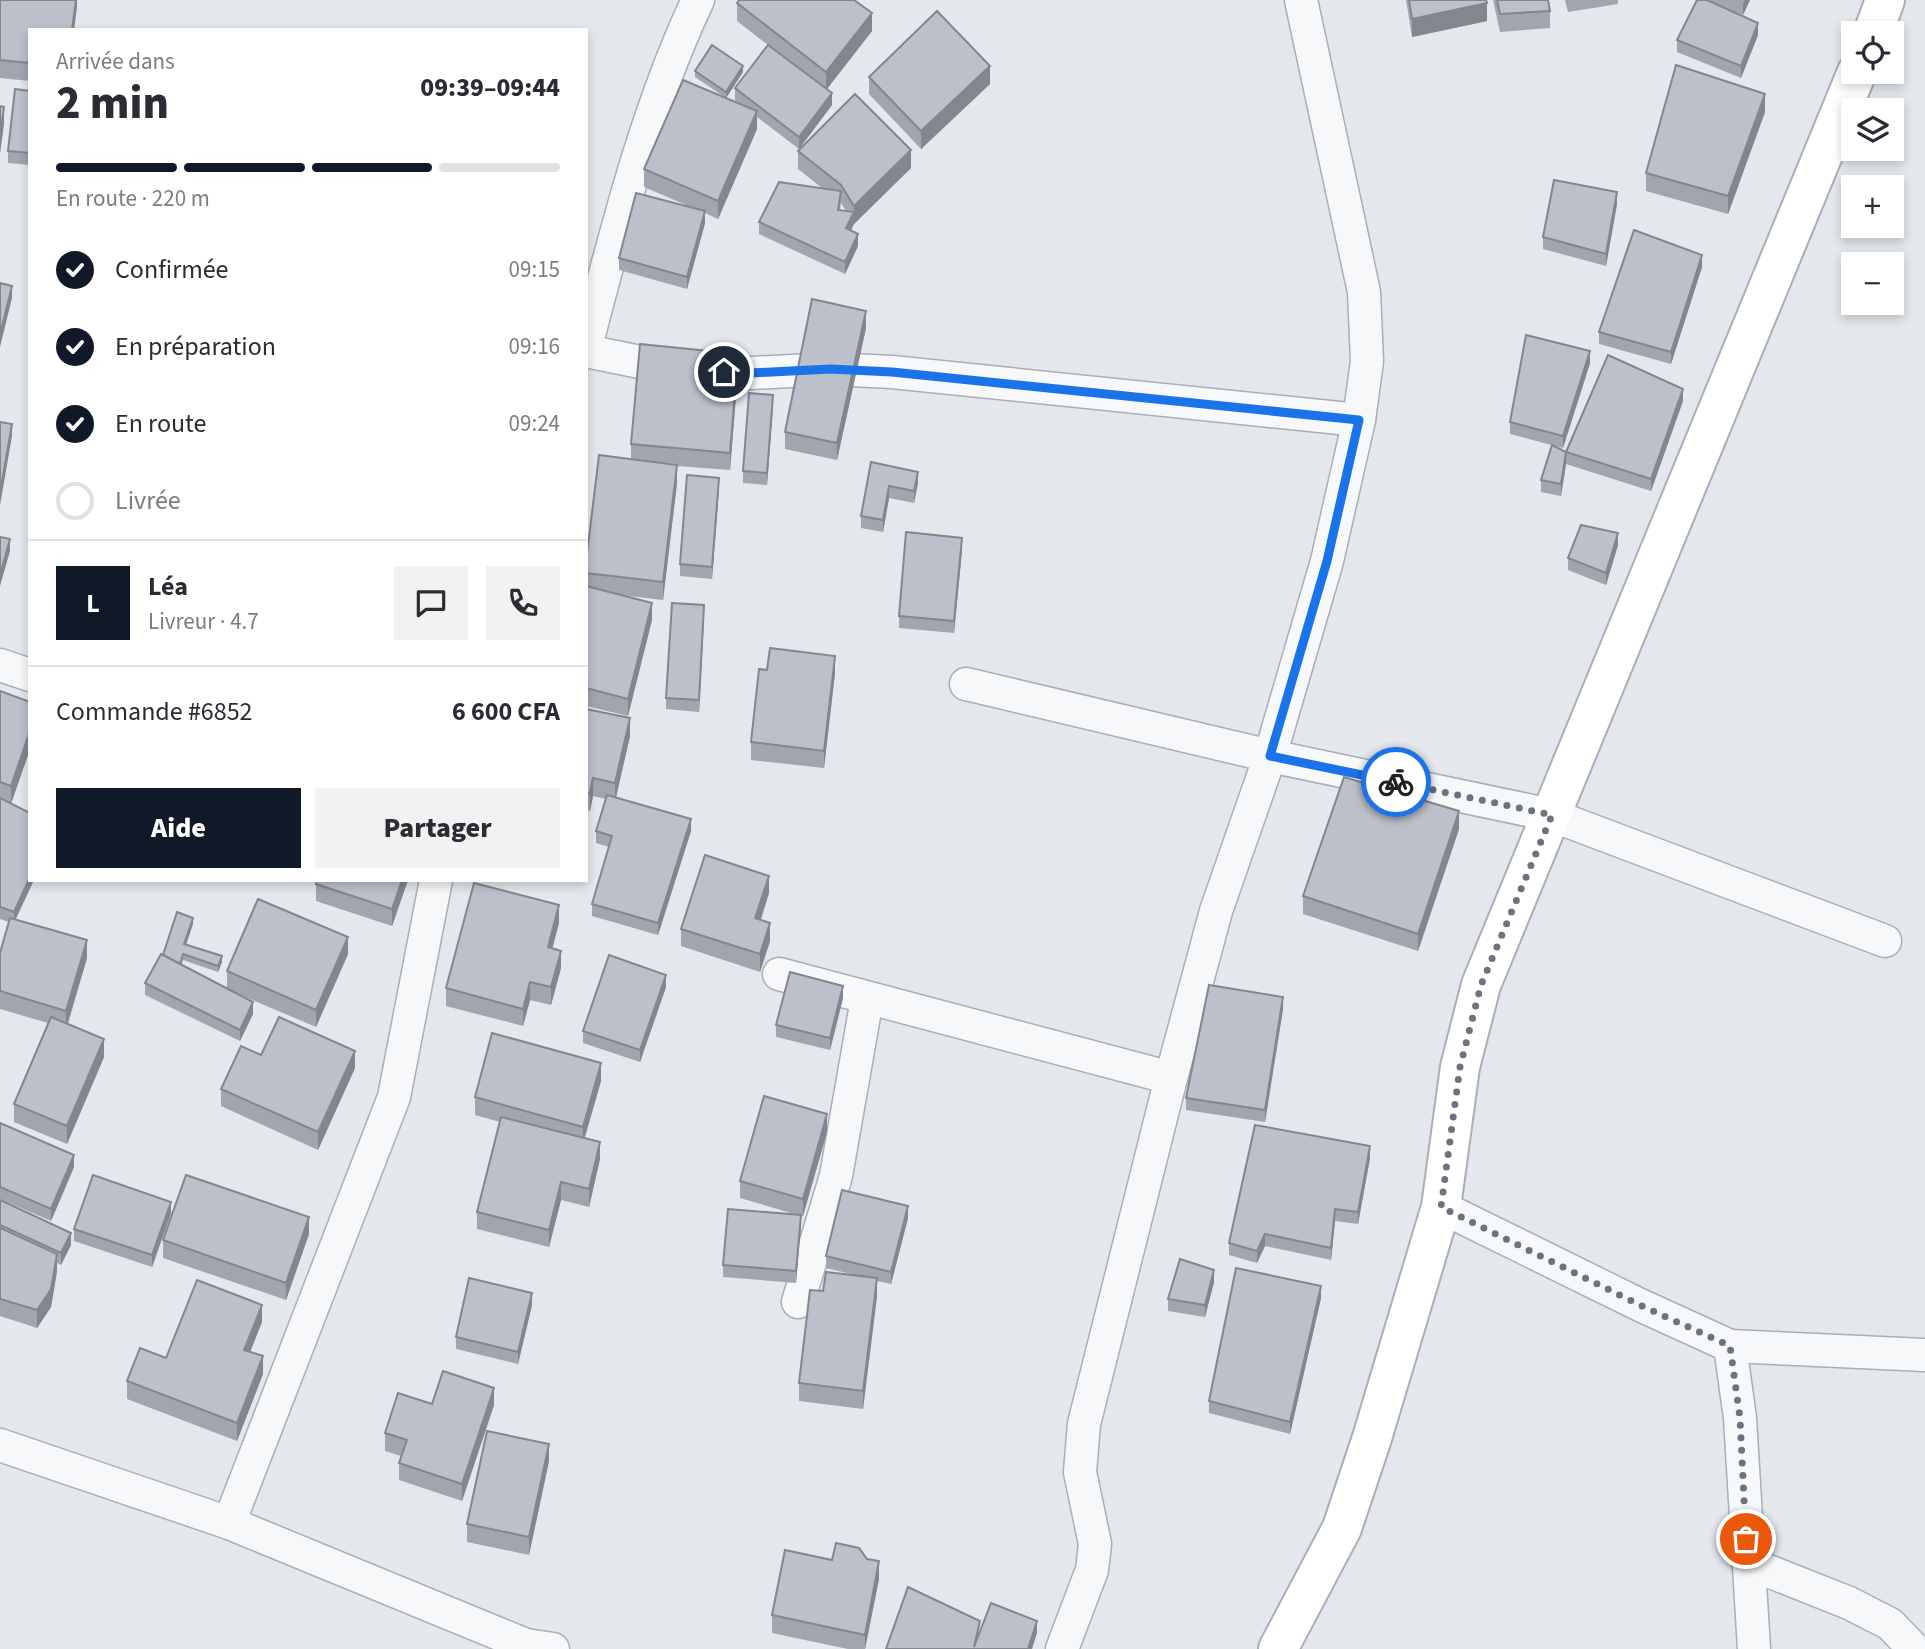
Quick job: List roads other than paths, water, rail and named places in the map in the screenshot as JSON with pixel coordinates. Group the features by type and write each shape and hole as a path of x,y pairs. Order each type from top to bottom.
{"street":[{"path":"588,340 619,219 647,129 677,45 698,0"},
{"path":"1062,1649 1092,1570 1096,1544 1080,1472 1084,1424 1216,911 1270,756 1327,561 1359,420 1367,361 1364,292 1301,0"},
{"path":"1877,21 1885,0"},
{"path":"1278,1649 1342,1528 1372,1438 1441,1207 1460,1067 1481,985 1852,84"},
{"path":"588,349 640,362 709,372 830,369 892,372 1359,420"},
{"path":"0,665 28,674"},
{"path":"966,684 1270,756 1552,815 1885,941"},
{"path":"229,1523 394,1097 436,882"},
{"path":"779,974 1171,1078"},
{"path":"798,1302 836,1176 867,999"},
{"path":"1441,1207 1730,1346 1925,1355"},
{"path":"1730,1346 1740,1418 1754,1649"},
{"path":"2,1451 229,1523 526,1646 553,1649"},
{"path":"1748,1563 1849,1603 1890,1625 1914,1649"}]}
